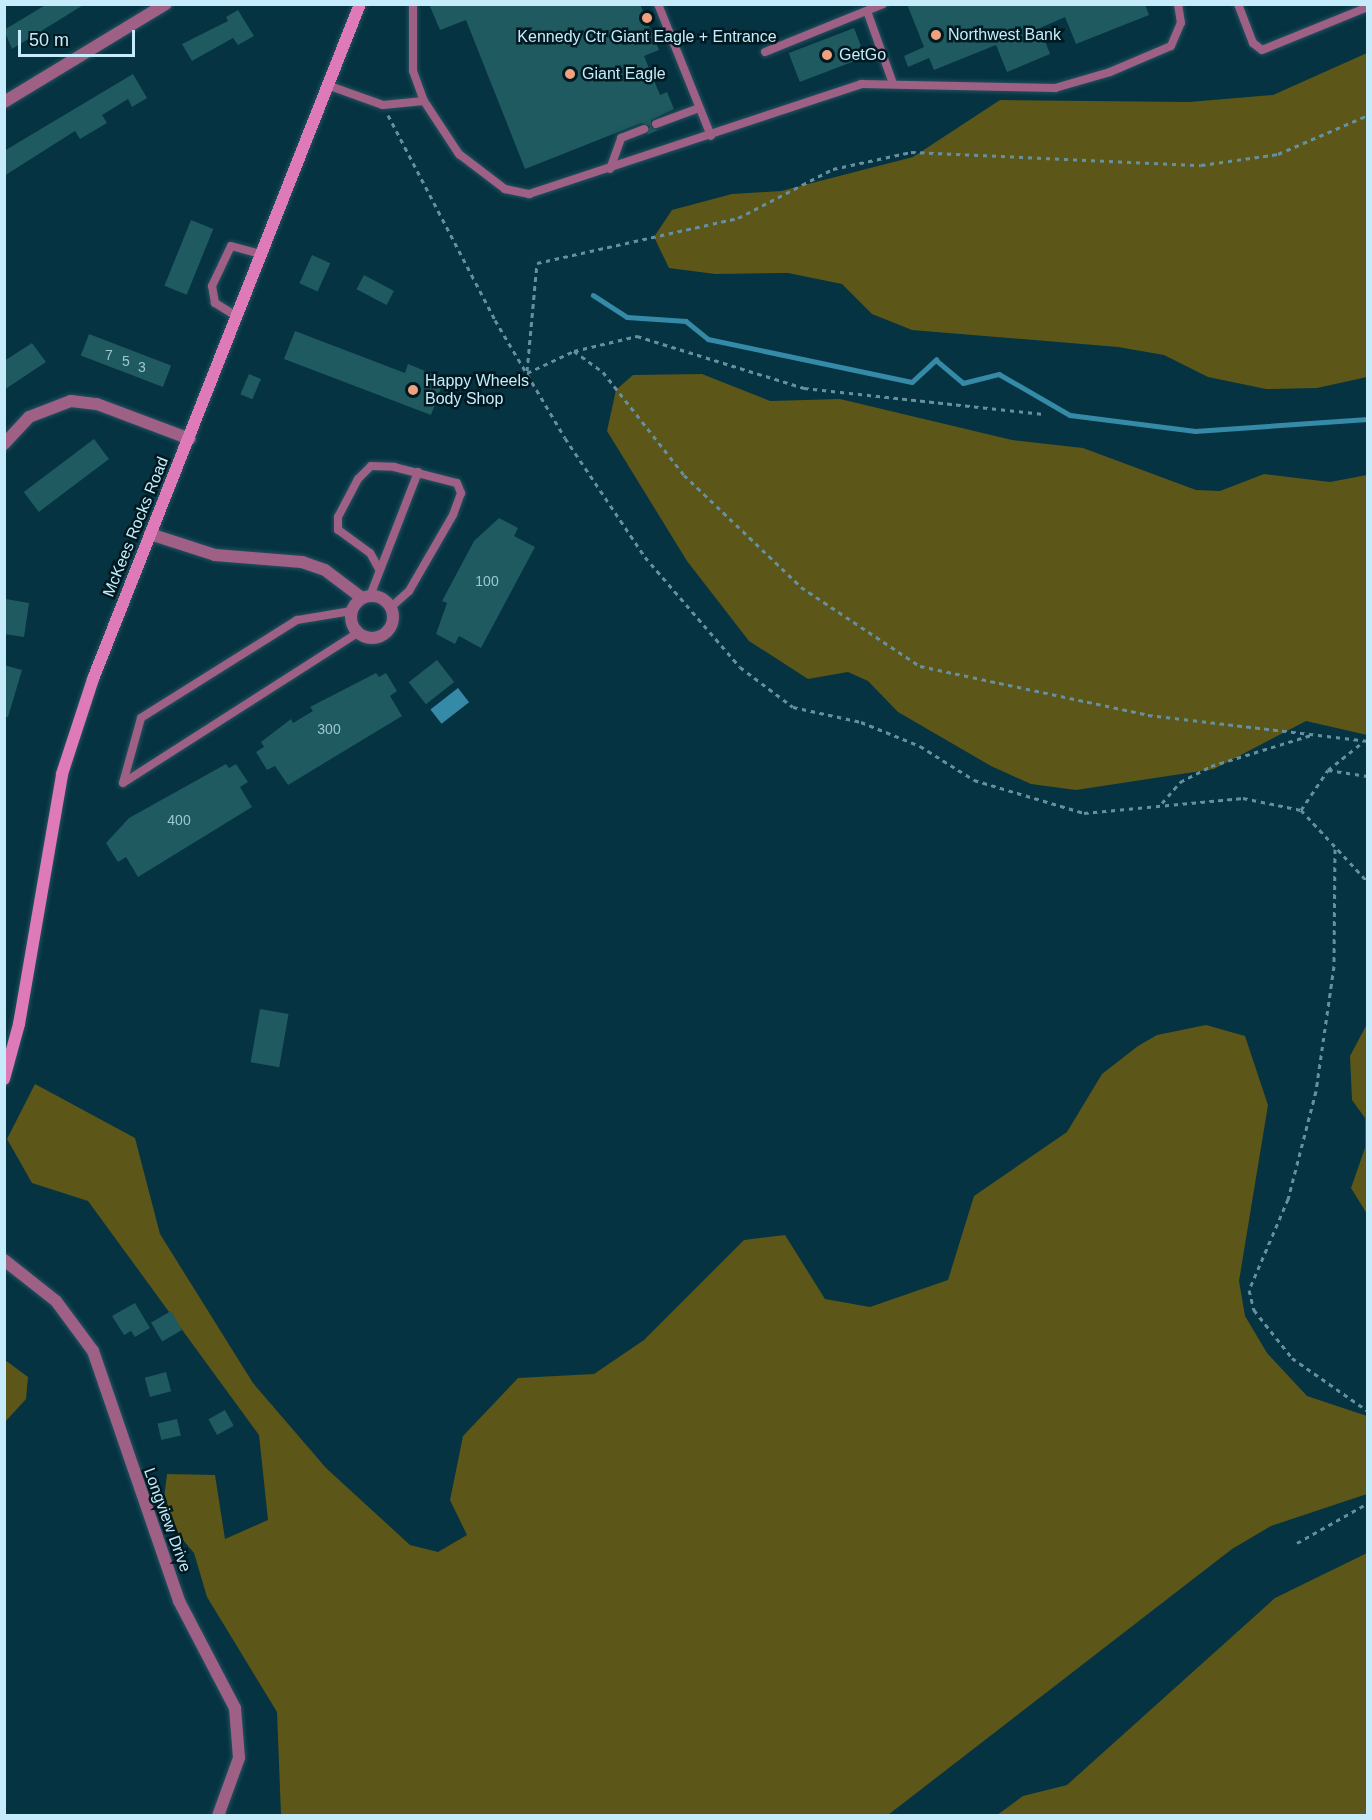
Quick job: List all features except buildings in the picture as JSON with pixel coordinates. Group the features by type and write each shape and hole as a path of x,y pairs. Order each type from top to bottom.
{"street":[{"name":"McKees Rocks Road","path":"4,1079 19,1024 62,774 150,534 190,439 260,254 360,4"},
{"path":"4,102 162,5"},
{"path":"4,444 29,417 71,401 97,404 190,439"},
{"path":"150,534 215,555 302,562 325,570 366,597 391,606 388,630 374,638 358,633 351,611 366,597"},
{"name":"Longview Drive","path":"4,1260 56,1301 93,1351 179,1601 235,1708 239,1758 218,1815"}],"lane":[{"path":"413,4 413,71 424,101 459,154 505,189 530,194 711,136 861,84 892,81 1055,88 1171,46 1181,23 1178,4"},
{"path":"658,4 711,136"},
{"path":"765,52 884,4"},
{"path":"1238,4 1253,43 1262,50 1368,7"},
{"path":"867,11 892,81"},
{"path":"327,85 383,105 424,101"},
{"path":"656,124 699,108"},
{"path":"610,169 621,138 644,129"},
{"path":"236,316 215,303 212,285 231,246 260,254"},
{"path":"379,569 369,553 338,530 338,517 371,466 418,472 457,483 461,493 409,591 391,606"},
{"path":"366,597 418,472"},
{"path":"351,611 297,620 141,718 123,783 358,633"}],"path":[{"path":"383,105 526,373 645,557 740,667 793,707 861,722 920,746 974,780 1084,813 1243,798 1300,810 1368,882"},
{"path":"526,373 537,263 738,218 833,169 911,152 1201,165 1278,154 1368,115"},
{"path":"526,373 574,351 637,336 804,387 1042,414"},
{"path":"574,351 603,372 684,475 801,587 920,666 1148,715 1366,741"},
{"path":"1161,805 1180,782 1211,766 1313,735"},
{"path":"1300,810 1328,770 1366,741"},
{"path":"1328,770 1368,776"},
{"path":"1335,847 1334,966 1316,1091 1288,1199 1249,1290 1254,1310 1292,1358 1368,1411"},
{"path":"1297,1543 1368,1503"}],"shaded area":[{"path":"1367,53 1367,377 1317,388 1266,389 1208,377 1164,355 1118,347 912,330 872,314 842,284 788,273 715,274 669,268 654,237 672,210 732,194 781,191 913,157 1000,100 1189,102 1273,95"},
{"path":"702,374 770,401 840,399 1012,440 1083,448 1196,490 1220,491 1264,474 1330,482 1367,475 1367,735 1306,721 1214,769 1076,790 1031,784 991,766 898,712 868,681 848,672 808,679 749,641 687,561 607,431 616,390 633,375"},
{"path":"1367,1024 1367,1214 1351,1188 1365,1148 1365,1118 1352,1100 1350,1056"},
{"path":"1206,1025 1245,1036 1268,1105 1239,1281 1245,1316 1267,1353 1307,1396 1367,1416 1367,1494 1271,1526 1232,1549 888,1815 281,1815 277,1712 207,1597 194,1553 162,1515 167,1474 215,1475 225,1539 268,1520 259,1435 88,1201 32,1183 7,1139 35,1084 135,1138 160,1234 253,1383 326,1468 410,1545 438,1552 467,1535 450,1500 463,1436 518,1378 594,1374 644,1340 744,1240 785,1235 825,1299 870,1307 948,1280 974,1196 1067,1132 1102,1074 1138,1046 1157,1035"},
{"path":"5,1360 28,1377 26,1399 5,1422"},
{"path":"1367,1553 1367,1815 997,1815 1023,1796 1067,1785 1275,1598"}],"water":[{"path":"458,688 469,702 442,724 430,710"}],"waterway":[{"path":"593,295 627,317 686,321 708,339 912,382 936,360 963,383 999,374 1070,415 1195,431 1368,419"}],"place":[{"name":"Kennedy Ctr Giant Eagle + Entrance","path":"647,18"},
{"name":"Northwest Bank","path":"936,35"},
{"name":"GetGo","path":"827,55"},
{"name":"Giant Eagle","path":"570,74"},
{"name":"Happy Wheels Body Shop","path":"413,390"}]}
